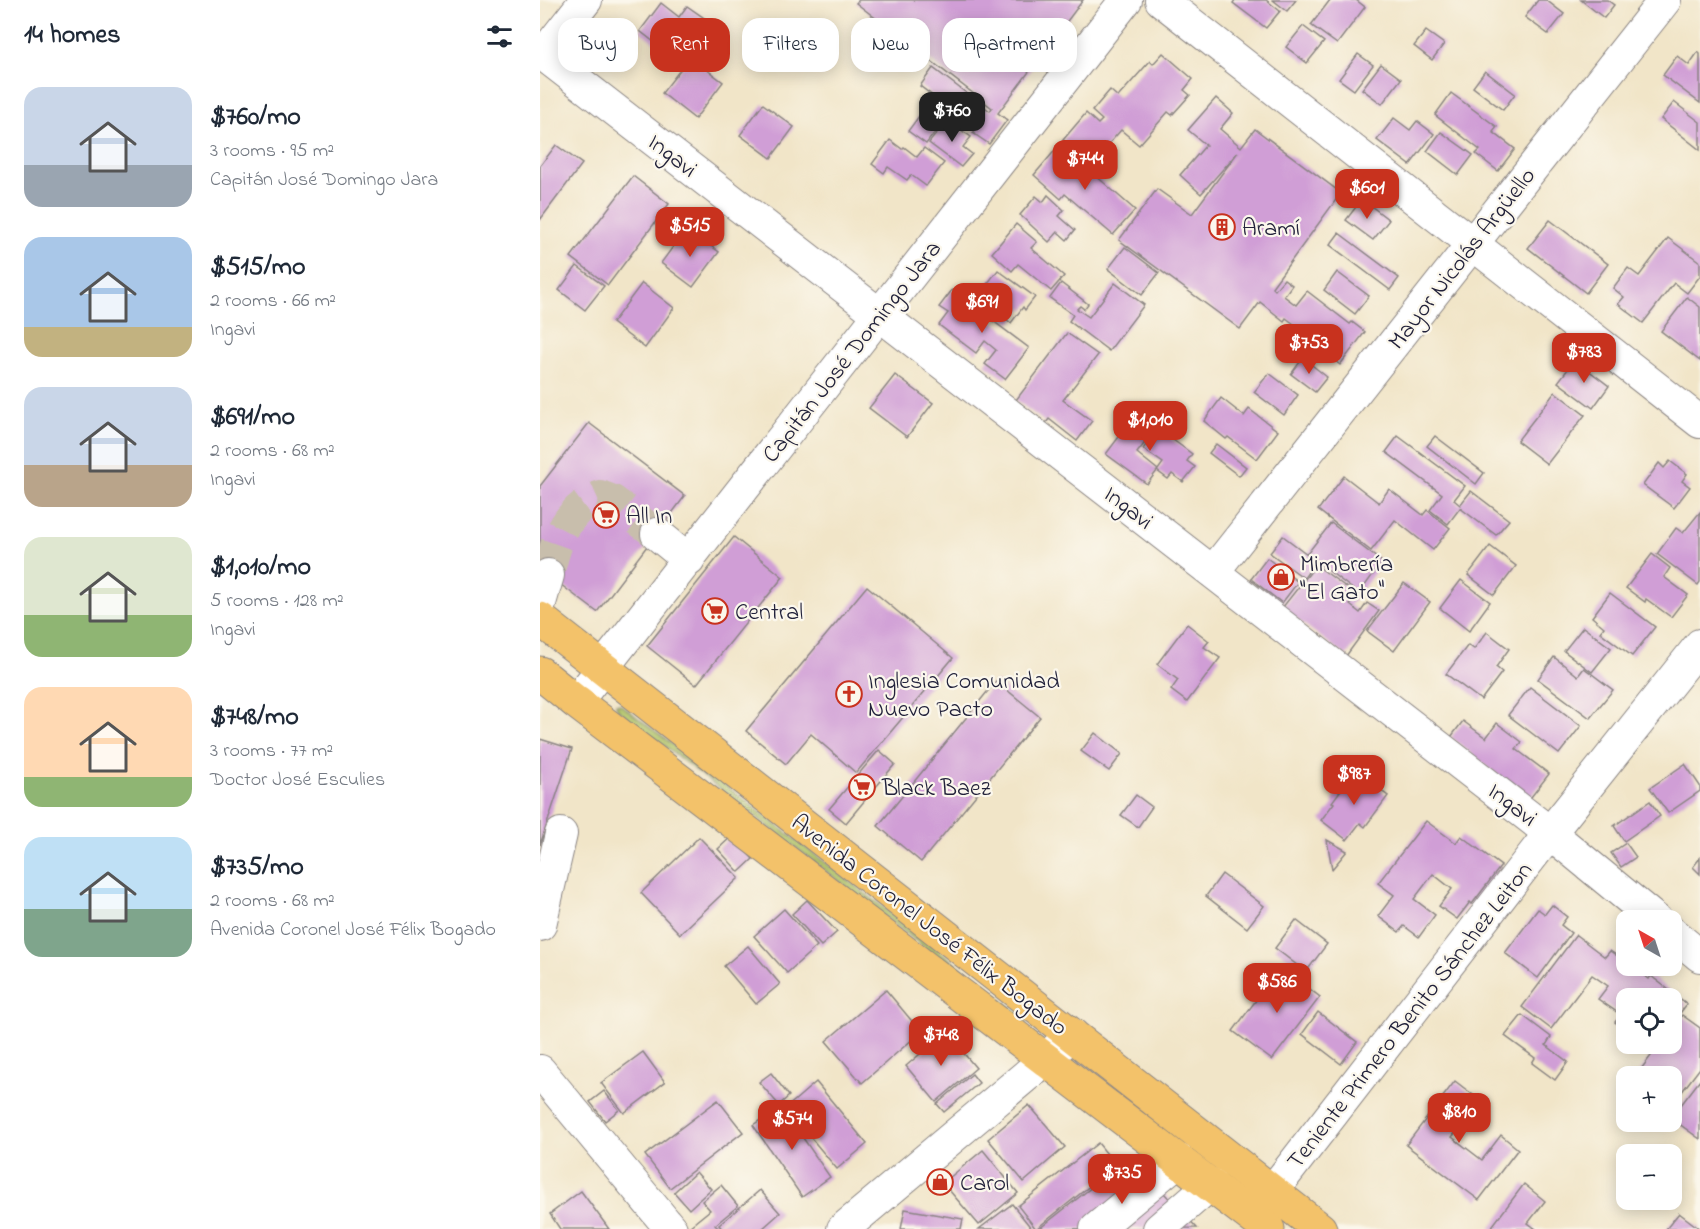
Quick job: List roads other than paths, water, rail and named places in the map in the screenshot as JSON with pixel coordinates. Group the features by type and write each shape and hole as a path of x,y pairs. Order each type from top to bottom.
{"main road":[{"name":"Avenida Coronel José Félix Bogado","path":"540,619 1072,1034 1264,1213"},
{"name":"Avenida Coronel José Félix Bogado","path":"540,673 1211,1185 1264,1213 1320,1229"}],"street":[{"path":"542,53 585,0"},
{"name":"Capitán José Domingo Jara","path":"576,702 1126,0"},
{"path":"1161,0 1700,422"},
{"name":"Mayor Nicolás Argüello","path":"1213,572 1665,0"},
{"name":"Ingavi","path":"542,53 1550,833 1644,910"},
{"path":"657,534 688,560"},
{"name":"Teniente Primero Benito Sánchez Leiton","path":"1264,1213 1550,833 1700,645"},
{"path":"540,925 561,834"},
{"path":"1682,941 1700,956"},
{"path":"843,1229 1046,1059 1072,1034"},
{"path":"540,1071 670,1229"},
{"path":"1096,1229 1179,1160"},
{"path":"1159,1229 1211,1185"}],"tunnel":[{"path":"548,575 559,539 570,518 578,509 600,496 613,501 657,534"}],"place":[{"name":"Aramí","path":"1222,227"},
{"name":"All In","path":"606,515"},
{"name":"Mimbrería \"El Gato\"","path":"1281,577"},
{"name":"Central","path":"715,611"},
{"name":"Inglesia Comunidad Nuevo Pacto","path":"849,694"},
{"name":"Black Baez","path":"862,787"},
{"name":"Carol","path":"940,1182"}]}
